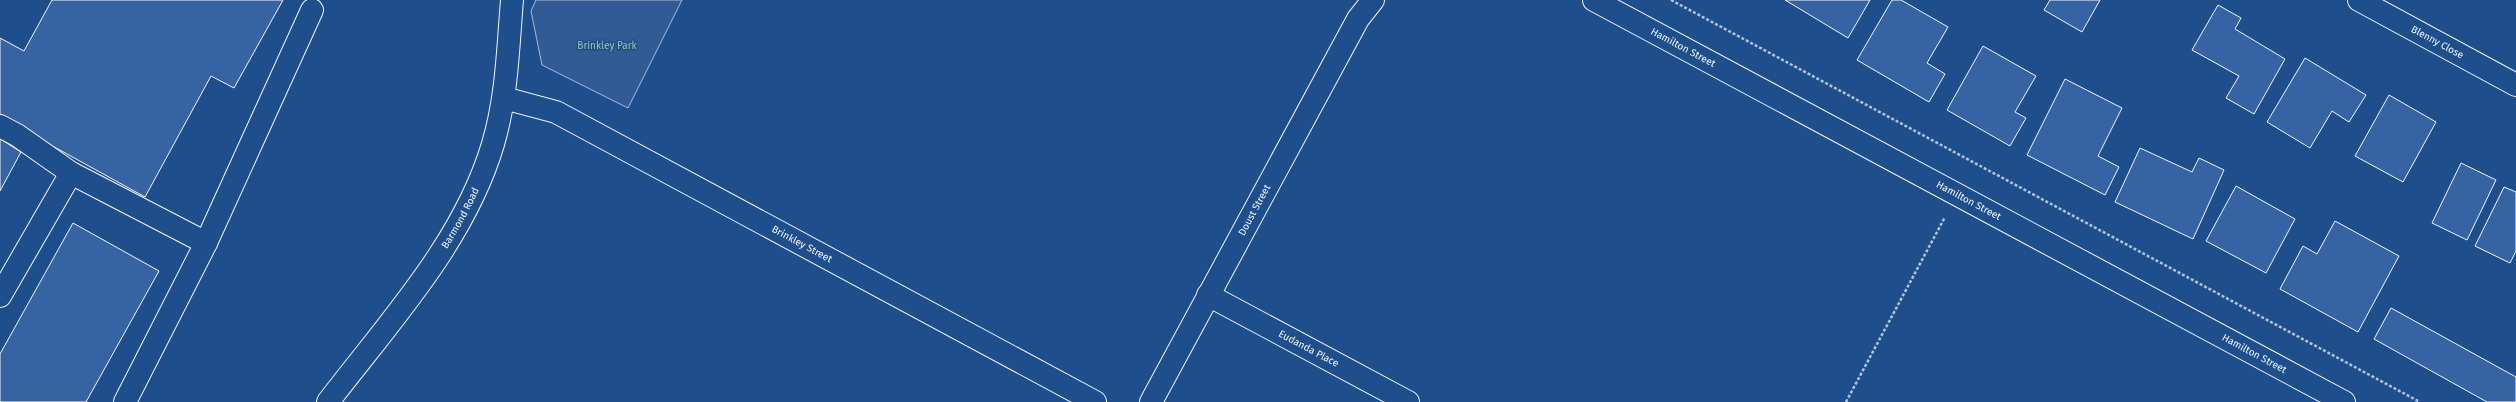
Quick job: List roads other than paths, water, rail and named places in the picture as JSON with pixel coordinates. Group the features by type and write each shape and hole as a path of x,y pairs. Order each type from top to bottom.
{"street":[{"name":"Barmond Road","path":"328,402 441,254 470,201 493,144 504,98 512,0"},
{"name":"Doust Street","path":"1151,402 1361,9 1373,0"},
{"name":"Hamilton Street","path":"1594,0 1956,196 2344,402"},
{"name":"Blenny Close","path":"2359,0 2516,85"},
{"path":"125,402 206,243 312,10"},
{"name":"Brinkley Street","path":"504,98 556,112 1095,402"},
{"path":"0,126 17,135 71,173 206,243"},
{"path":"0,296 71,173"},
{"name":"Eudanda Place","path":"1208,295 1408,402"}],"park label":[{"name":"Brinkley Park","path":"607,46"}]}
